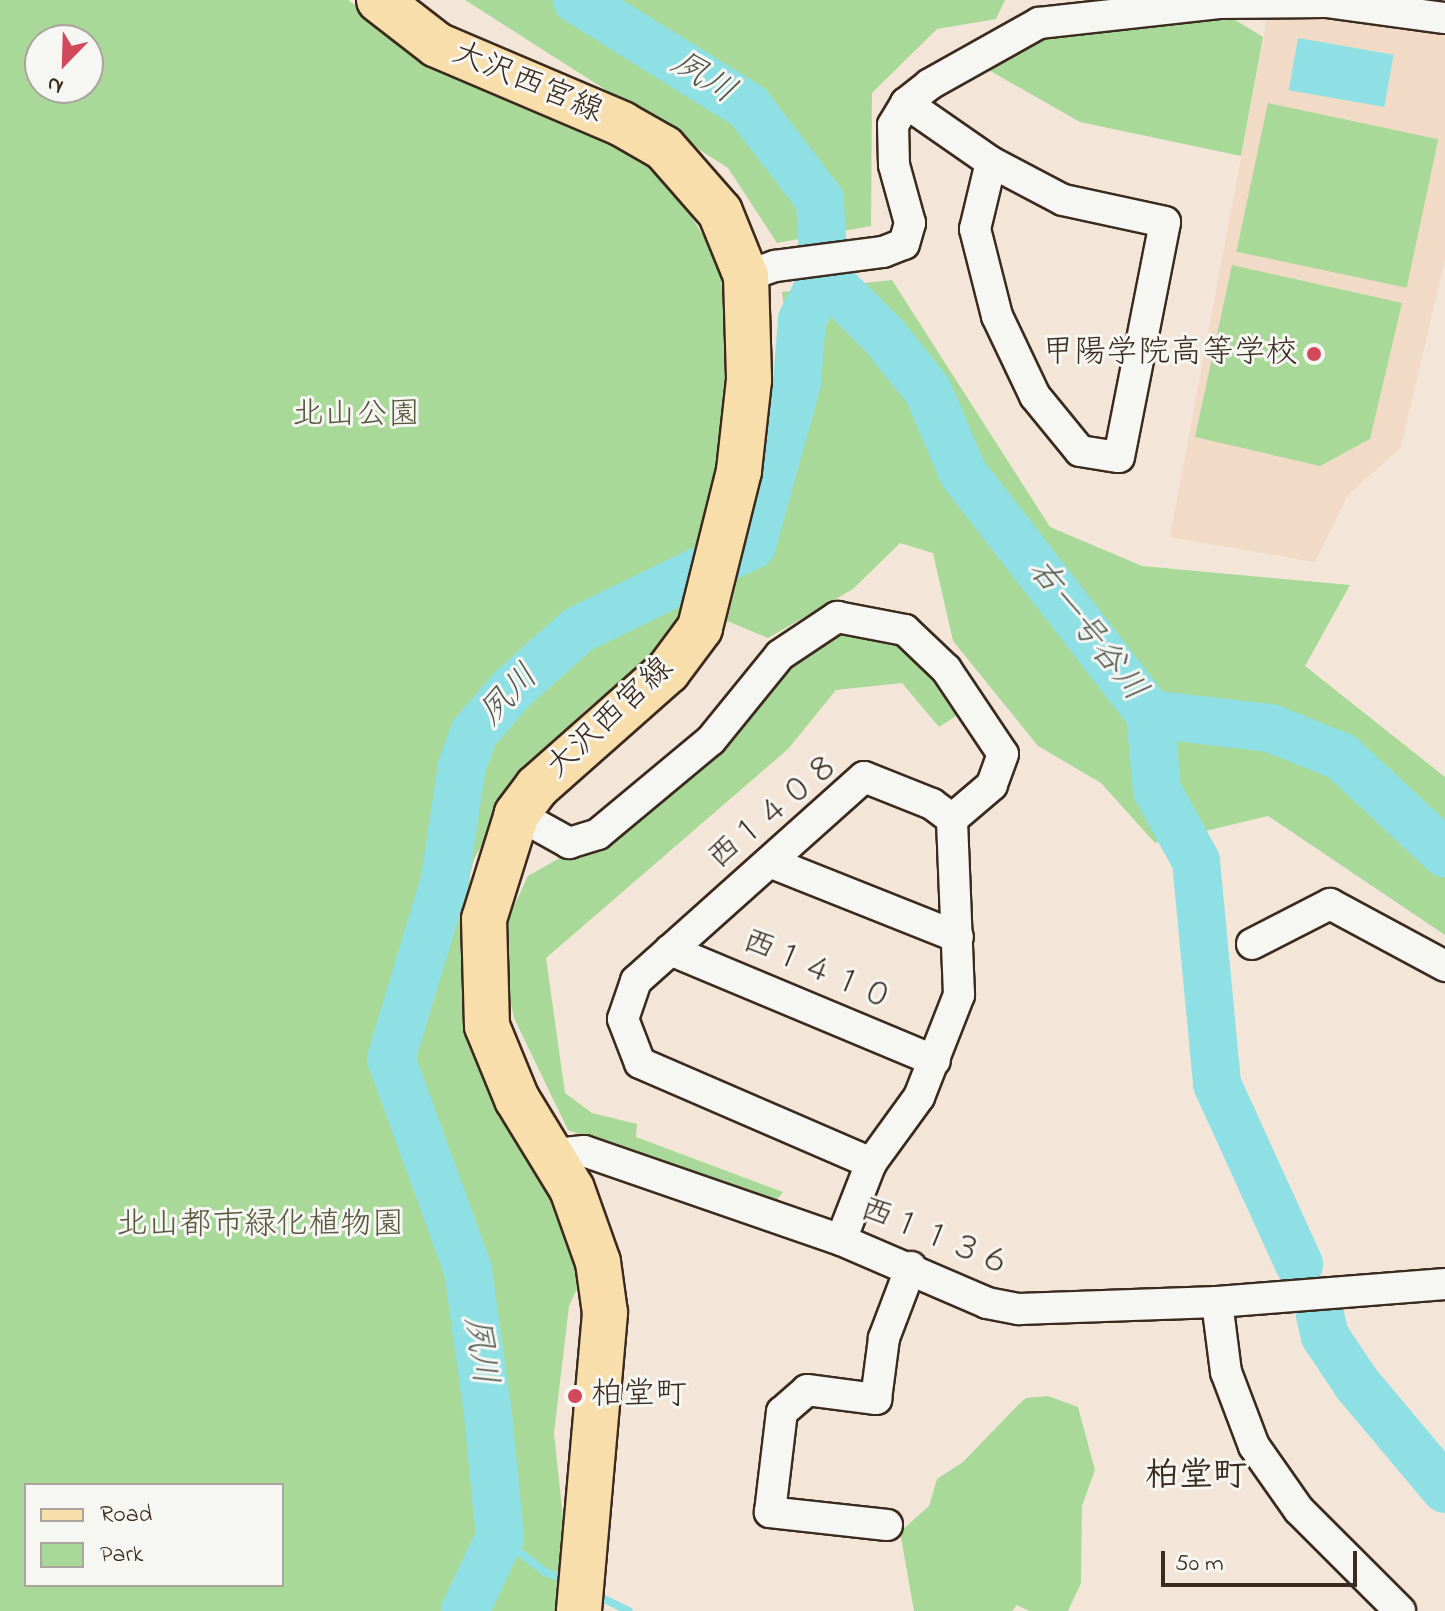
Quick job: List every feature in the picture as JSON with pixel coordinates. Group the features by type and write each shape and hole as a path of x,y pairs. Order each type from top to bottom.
{"main road":[{"name":"大沢西宮線","path":"379,0 437,45 622,124 664,148 720,212 760,271 749,380 726,530 700,628 668,671 537,787 517,814 484,919 483,998 500,1063 555,1154 598,1262 605,1313 579,1611"}],"street":[{"path":"760,271 883,252 904,244 910,223 894,165 893,125 906,103 930,84 1039,23 1219,3 1326,2 1445,18"},
{"path":"906,103 991,162 1063,200 1165,222 1119,457 1080,451 1035,396 997,316 975,229 991,162"},
{"path":"517,814 569,843 598,834 711,740 780,655 837,617 905,630 946,669 1003,754 992,785 952,819 959,995 919,1097 871,1163 841,1240"},
{"name":"西１４０８","path":"871,1163 640,1063 623,1019 636,981 772,863 864,777 932,804 952,819"},
{"path":"772,863 958,937"},
{"path":"1252,944 1330,904 1445,966"},
{"name":"西１４１０","path":"670,950 935,1061"},
{"name":"西１１３６","path":"555,1154 584,1151 841,1240 911,1267 987,1303 1019,1309 1217,1302 1445,1284"},
{"path":"887,1525 770,1512 782,1412 807,1390 889,1400 884,1338 911,1267"},
{"path":"1217,1302 1226,1372 1254,1446 1299,1510 1400,1611"}],"shaded area":[{"name":"甲陽学院高等学校","path":"1268,14 1445,29 1445,260 1401,447 1348,495 1315,562 1170,537"}],"green space":[{"name":"北山公園","path":"0,0 348,0 426,58 654,156 720,263 734,455 675,638 589,707 530,763 474,859 470,874 463,978 467,1003 549,1189 580,1282 569,1306 554,1433 566,1546 558,1611 0,1611"},
{"path":"465,0 1005,0 996,19 937,29 872,93 871,226 777,243 728,168"},
{"path":"1227,15 1263,37 1241,156 1080,122 980,65 1042,36"},
{"path":"1268,103 1438,139 1407,288 1236,252"},
{"path":"1232,265 1402,303 1370,439 1320,466 1195,437"},
{"path":"892,280 1050,527 1142,566 1350,585 1305,666 1445,777 1445,935 1268,816 1155,843 1101,783 1038,746 953,641 933,553 900,543 853,589 768,638 727,621 791,362 782,292"},
{"path":"844,631 890,635 934,671 959,714 939,727 902,683 836,690 788,749 546,958 565,1093 592,1113 637,1124 636,1137 783,1192 776,1201 568,1130 514,1018 498,940 528,876 565,855 793,657"},
{"path":"1048,1396 1078,1407 1095,1470 1082,1506 1081,1583 1068,1611 1029,1611 1017,1605 1012,1611 914,1611 900,1532 929,1506 937,1479 963,1462 1026,1398"}],"water":[{"path":"1298,38 1394,55 1384,107 1289,90"}],"waterway":[{"name":"夙川","path":"465,1611 500,1537 488,1414 468,1270 391,1059 444,884 462,766 474,733 513,688 578,630 752,545 797,383 802,320 824,276 820,200 749,107 577,0"},
{"name":"右一号谷川","path":"824,276 885,337 928,391 963,473 1150,714 1270,728 1342,757 1445,853"},
{"path":"1150,714 1157,790 1196,861 1217,1084 1299,1264"},
{"path":"1320,1315 1325,1336 1357,1384 1445,1489"},
{"path":"500,1537 545,1572 567,1580"},
{"path":"598,1596 629,1611"}],"place":[{"name":"甲陽学院高等学校","path":"1314,354"},
{"name":"柏堂町","path":"575,1396"}],"district":[{"name":"柏堂町","path":"1196,1478"}],"park label":[{"name":"北山都市緑化植物園","path":"260,1226"}]}
